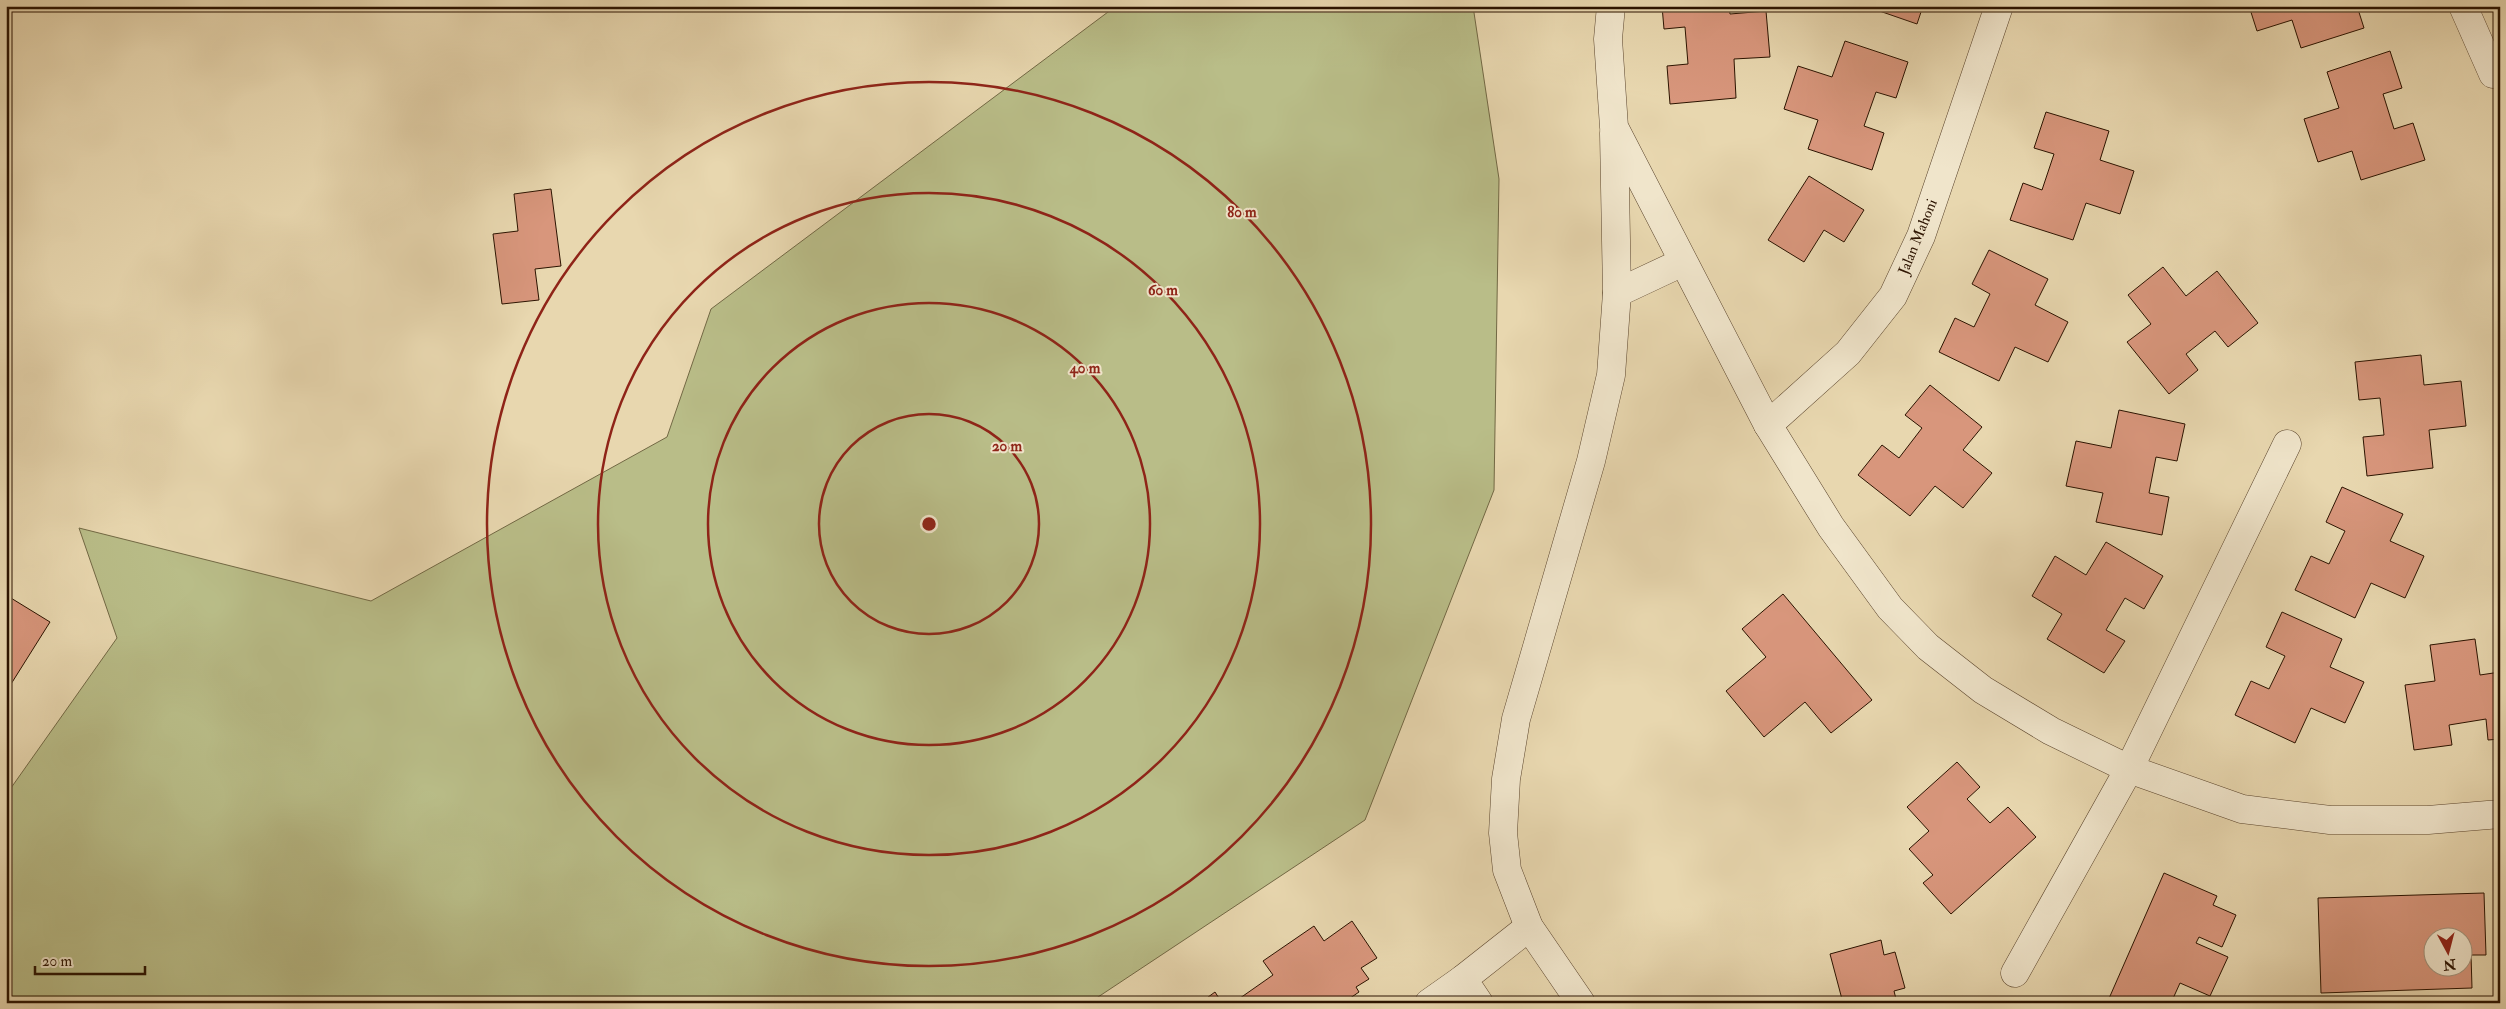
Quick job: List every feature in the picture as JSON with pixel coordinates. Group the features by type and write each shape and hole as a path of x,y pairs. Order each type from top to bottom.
{"street":[{"path":"1581,1003 1529,927 1507,870 1503,833 1506,779 1516,719 1592,461 1611,375 1617,293 1614,126 1608,39 1611,6"},
{"name":"Jalan Mahoni","path":"1768,425 1848,353 1893,296 1921,236 1999,6"},
{"path":"2463,6 2493,74"},
{"path":"1614,126 1768,425 1841,542 1890,608 1928,647 1983,690 2051,731 2129,769 2242,808 2330,820 2428,820 2500,814"},
{"path":"1617,293 1684,262"},
{"path":"2015,973 2129,769 2287,444"},
{"path":"1429,1003 1529,927"},
{"path":"1462,979 1479,1003"}],"green space":[{"path":"1116,6 1473,6 1499,179 1494,490 1365,820 1089,1003 6,1003 6,795 117,638 79,528 371,601 667,437 711,309"}],"building":[{"path":"1662,6 1729,6 1730,14 1766,11 1770,57 1734,59 1736,98 1670,104 1667,66 1688,64 1685,27 1664,29"},
{"path":"1865,6 1923,6 1917,24"},
{"path":"2249,6 2357,6 2364,28 2301,48 2292,20 2257,31"},
{"path":"1845,41 1908,62 1896,98 1876,92 1864,126 1884,133 1872,170 1808,149 1818,120 1784,109 1798,66 1832,77"},
{"path":"2390,51 2402,88 2383,94 2394,129 2413,123 2425,160 2361,180 2352,151 2318,162 2304,119 2339,108 2327,72"},
{"path":"2046,112 2109,131 2100,160 2134,171 2120,214 2086,203 2073,240 2010,220 2023,183 2042,190 2054,154 2034,148"},
{"path":"1809,176 1864,210 1844,242 1824,230 1804,262 1768,240"},
{"path":"551,189 561,266 535,269 539,300 502,304 493,234 518,231 514,194"},
{"path":"1989,250 2048,279 2035,305 2068,322 2048,362 2015,347 1999,381 1939,352 1955,318 1974,327 1990,294 1972,284"},
{"path":"2163,267 2186,296 2217,271 2258,323 2228,347 2215,331 2186,354 2198,370 2169,394 2127,342 2151,324 2128,295"},
{"path":"2421,355 2424,385 2461,381 2466,426 2429,430 2433,468 2367,476 2363,437 2384,435 2380,398 2359,400 2355,362"},
{"path":"1930,385 1982,427 1963,450 1992,473 1963,508 1935,486 1910,516 1858,475 1882,445 1899,458 1922,428 1905,415"},
{"path":"2119,410 2185,424 2177,461 2156,457 2149,493 2169,497 2162,535 2096,522 2103,493 2066,486 2076,441 2111,448"},
{"path":"2342,487 2403,514 2390,541 2424,556 2405,598 2371,583 2355,618 2295,590 2311,556 2329,564 2345,531 2326,522"},
{"path":"2106,542 2163,576 2144,609 2125,598 2106,630 2125,641 2104,673 2047,639 2062,614 2032,596 2055,556 2086,575"},
{"path":"1783,594 1872,700 1831,733 1805,702 1764,737 1726,691 1766,657 1742,629"},
{"path":"6,595 50,622 6,692"},
{"path":"2282,612 2342,639 2330,667 2364,682 2345,723 2311,708 2295,743 2235,715 2251,681 2269,689 2285,656 2266,647"},
{"path":"2475,639 2480,675 2500,672 2500,739 2488,740 2486,719 2449,725 2452,745 2414,750 2405,685 2435,681 2430,645"},
{"path":"1957,762 1980,787 1967,799 1990,823 2008,807 2036,837 1951,914 1923,883 1933,875 1909,849 1929,831 1907,807"},
{"path":"2164,873 2217,896 2213,905 2236,915 2222,947 2199,937 2196,943 2228,957 2210,996 2180,983 2171,1003 2107,1003"},
{"path":"2484,893 2486,955 2474,955 2474,926 2424,926 2424,976 2472,976 2472,988 2321,993 2318,898"},
{"path":"1352,921 1377,958 1361,968 1369,979 1356,987 1359,992 1343,1003 1233,1003 1273,975 1263,961 1314,926 1324,941"},
{"path":"1881,940 1884,955 1895,952 1905,988 1894,991 1897,1003 1843,1003 1830,954"},
{"path":"1215,992 1222,1003 1200,1003"}]}
